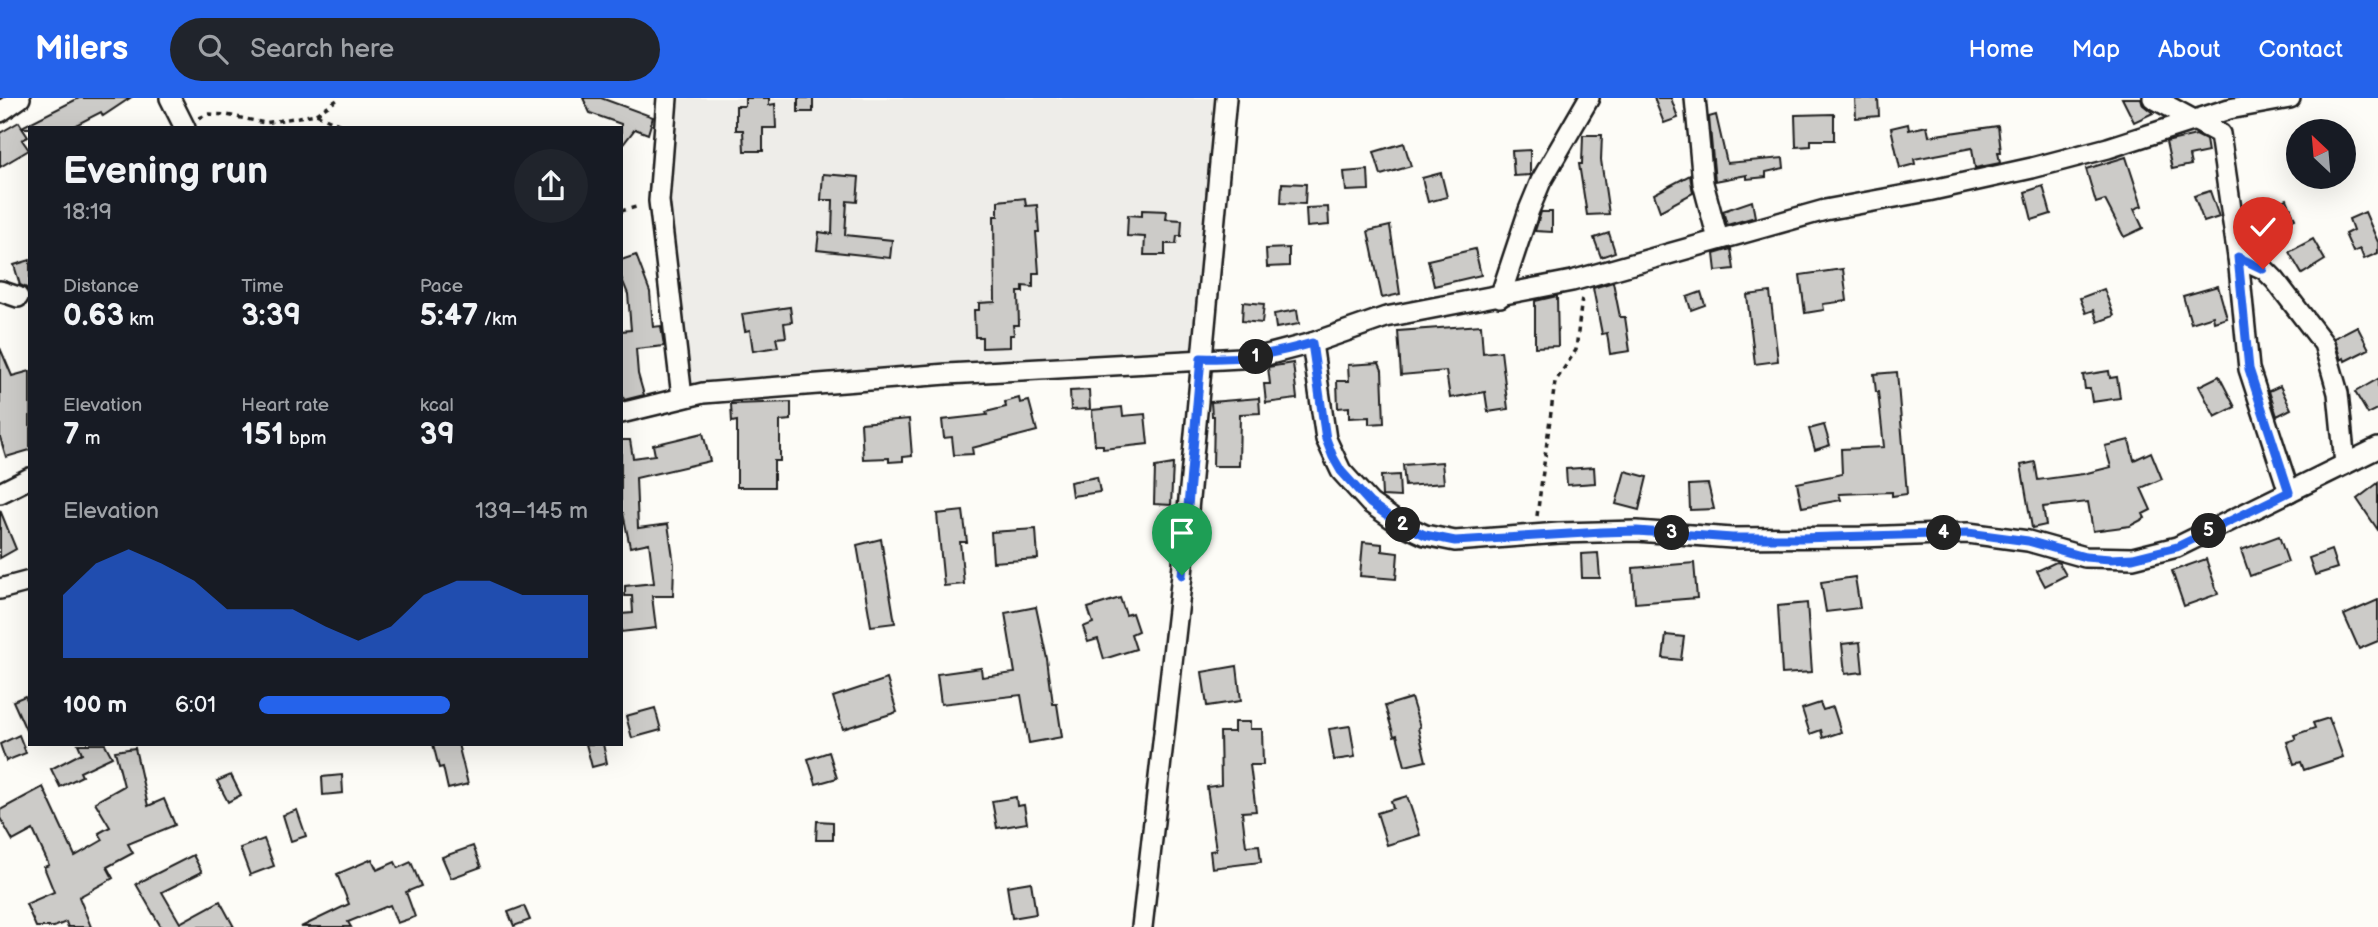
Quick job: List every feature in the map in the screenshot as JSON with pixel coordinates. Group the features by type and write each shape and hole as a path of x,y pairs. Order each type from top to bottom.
{"street":[{"path":"0,112 20,98"},
{"path":"170,98 184,126"},
{"path":"667,98 659,201 682,397"},
{"path":"1142,927 1181,588 1226,98"},
{"path":"1500,297 1528,210 1541,181 1590,98"},
{"path":"1695,98 1703,183 1718,239"},
{"path":"2154,98 2220,135 2238,257 2249,369 2289,492"},
{"path":"2192,120 2208,98"},
{"path":"623,412 703,393 947,374 1201,358 1232,360 1259,357 1312,343 1386,317 1500,297 1595,274 1825,211 2032,168 2108,148 2229,109 2290,98"},
{"path":"2238,257 2263,269 2275,280 2324,344 2338,393 2345,464"},
{"path":"1312,343 1326,439 1341,471 1370,503 1397,522 1425,535 1455,541 1637,531 1732,538 1968,533 2028,541 2085,557 2133,558 2177,547 2378,448"},
{"path":"0,493 28,479"},
{"path":"0,589 28,582"}],"path":[{"path":"184,126 209,114 265,123 316,114 340,98"},
{"path":"316,114 343,126"},
{"path":"1534,536 1555,382 1576,350 1582,293 1595,274"}],"shaded area":[{"path":"672,98 1230,98 1198,351 675,392 663,193"}],"building":[{"path":"79,98 130,98 103,116 101,112 74,126 22,128 28,137 22,140 28,151 0,167 0,133 19,122 22,127"},
{"path":"583,98 601,98 653,117 648,134 635,129 623,144 621,124 590,113"},
{"path":"745,98 769,98 769,105 775,104 776,128 763,128 763,151 744,151 743,130 736,130 736,106 745,106"},
{"path":"798,98 813,98 813,112 798,112"},
{"path":"1654,98 1671,98 1678,118 1664,123"},
{"path":"1878,98 1879,116 1856,118 1855,99"},
{"path":"2122,98 2141,98 2143,105 2153,113 2134,122"},
{"path":"1834,114 1834,140 1811,140 1811,146 1796,147 1795,115"},
{"path":"1716,115 1727,163 1783,158 1784,168 1766,172 1766,177 1747,179 1747,175 1715,181 1709,117"},
{"path":"1908,124 1909,130 1927,126 1929,136 1998,126 2000,163 1975,168 1972,148 1914,159 1915,164 1900,168 1891,128"},
{"path":"1583,135 1602,135 1601,160 1609,214 1587,215 1579,164 1582,164"},
{"path":"2196,135 2206,140 2208,152 2189,156 2191,165 2172,169 2166,142"},
{"path":"1404,143 1411,166 1381,175 1374,152"},
{"path":"1530,150 1530,175 1514,176 1512,151"},
{"path":"2126,157 2142,206 2134,209 2143,228 2124,237 2105,200 2096,203 2086,169"},
{"path":"1368,170 1369,190 1346,191 1344,172"},
{"path":"1441,173 1447,197 1428,202 1422,178"},
{"path":"823,174 859,177 857,202 847,201 845,235 892,240 890,258 817,250 819,232 832,234 833,200 821,200"},
{"path":"1690,175 1693,193 1660,211 1654,194"},
{"path":"1282,183 1306,184 1305,204 1281,203"},
{"path":"2043,186 2051,214 2032,220 2025,192"},
{"path":"2210,191 2219,217 2204,222 2194,196"},
{"path":"1025,198 1026,206 1037,205 1039,273 1033,273 1033,287 1023,286 1023,292 1018,292 1019,325 1013,325 1014,335 1010,335 1010,347 982,348 982,337 975,337 974,310 979,310 979,303 995,302 994,216 998,216 998,201"},
{"path":"2287,199 2295,219 2276,227 2268,207"},
{"path":"1752,201 1755,217 1727,225 1723,211"},
{"path":"1328,207 1329,225 1307,227 1306,208"},
{"path":"1142,210 1167,211 1166,219 1182,220 1181,236 1177,236 1176,244 1165,244 1165,255 1144,255 1145,237 1127,236 1128,215 1142,216"},
{"path":"1541,212 1552,212 1552,232 1535,231"},
{"path":"2365,212 2378,242 2378,253 2364,259 2360,249 2353,252 2345,234 2353,230 2349,219"},
{"path":"1390,226 1400,294 1382,298 1368,231"},
{"path":"1609,233 1615,252 1601,257 1594,238"},
{"path":"2313,239 2325,260 2302,274 2289,252"},
{"path":"1289,248 1289,266 1267,267 1266,249"},
{"path":"1475,249 1481,275 1434,286 1428,260"},
{"path":"1731,249 1734,269 1716,271 1714,254"},
{"path":"636,255 650,292 653,327 661,326 664,346 636,349 638,374 644,395 624,400 623,331 631,330 628,294 623,282 623,259"},
{"path":"28,261 28,290 20,285 14,265"},
{"path":"1843,269 1847,301 1823,304 1824,310 1805,313 1800,275"},
{"path":"1613,282 1620,317 1625,317 1630,351 1610,354 1607,333 1602,334 1593,288"},
{"path":"2218,286 2227,318 2214,322 2213,316 2191,323 2183,296"},
{"path":"2104,289 2114,316 2098,322 2094,310 2086,313 2080,298"},
{"path":"1701,292 1705,305 1691,310 1687,297"},
{"path":"1770,292 1778,361 1755,364 1747,295"},
{"path":"1557,296 1558,346 1535,347 1535,301"},
{"path":"1243,302 1264,304 1262,323 1242,321"},
{"path":"790,307 792,322 784,323 786,337 776,338 778,347 753,351 750,330 745,331 742,314"},
{"path":"1297,310 1299,324 1276,328 1274,314"},
{"path":"1481,325 1483,353 1501,351 1508,409 1488,412 1485,392 1450,398 1446,371 1401,375 1398,331"},
{"path":"2357,326 2369,349 2345,361 2344,358 2341,360 2334,338"},
{"path":"0,348 12,376 28,372 28,451 6,457 0,437"},
{"path":"1293,363 1297,399 1266,403 1264,384 1270,384 1268,367"},
{"path":"1379,363 1382,370 1384,423 1369,424 1369,417 1349,418 1349,407 1338,408 1337,381 1349,381 1348,365"},
{"path":"2109,371 2110,378 2117,377 2120,398 2092,402 2090,389 2085,389 2083,375"},
{"path":"1897,372 1907,494 1839,494 1841,500 1802,507 1797,483 1842,474 1841,449 1884,447 1874,374"},
{"path":"2219,376 2235,407 2215,417 2199,386"},
{"path":"2378,379 2378,409 2368,414 2355,392"},
{"path":"2280,386 2291,409 2277,416 2269,391"},
{"path":"1089,390 1090,409 1071,410 1070,391"},
{"path":"1019,398 1020,403 1029,401 1037,431 972,448 973,454 954,455 952,437 944,438 942,420 987,415 986,412 1006,407 1005,402"},
{"path":"1259,398 1260,413 1240,414 1239,466 1213,466 1214,416 1211,402"},
{"path":"791,402 791,420 780,421 780,461 774,461 774,487 737,487 737,421 732,422 731,404"},
{"path":"1122,407 1123,416 1145,414 1148,444 1103,449 1103,445 1095,445 1092,410"},
{"path":"909,419 912,456 903,457 903,461 889,462 889,458 863,459 861,423"},
{"path":"1824,425 1830,445 1815,450 1809,429"},
{"path":"703,433 710,461 636,478 638,528 668,524 674,564 673,596 652,596 656,628 623,632 623,614 633,613 632,596 625,596 625,586 654,583 649,543 630,547 623,513 623,440 630,440 633,458 655,455 653,445"},
{"path":"2129,440 2134,460 2151,452 2162,479 2141,488 2151,510 2143,514 2145,518 2130,526 2093,531 2088,502 2043,507 2046,525 2032,528 2021,465 2035,462 2038,480 2083,474 2111,467 2105,446"},
{"path":"1442,462 1444,483 1405,486 1403,465"},
{"path":"1173,464 1171,505 1154,504 1155,467"},
{"path":"1594,467 1595,483 1567,485 1566,469"},
{"path":"1625,471 1647,477 1639,510 1616,504"},
{"path":"1399,475 1400,497 1382,496 1381,476"},
{"path":"1097,477 1100,492 1072,496 1070,482"},
{"path":"2378,483 2378,530 2357,499"},
{"path":"1708,484 1714,509 1690,510 1689,485"},
{"path":"0,510 16,549 0,558"},
{"path":"963,511 967,542 960,542 964,584 944,586 937,514"},
{"path":"1036,529 1038,559 993,562 991,532"},
{"path":"2279,536 2288,562 2250,576 2241,550"},
{"path":"881,539 895,623 871,626 857,545"},
{"path":"1363,542 1382,544 1382,551 1398,553 1396,579 1360,576"},
{"path":"2331,550 2337,568 2315,575 2309,558"},
{"path":"1598,553 1600,578 1582,578 1581,554"},
{"path":"2206,559 2218,594 2184,606 2172,571"},
{"path":"2056,562 2066,575 2045,586 2037,571"},
{"path":"1694,563 1697,598 1635,603 1633,568"},
{"path":"1855,577 1860,608 1826,612 1821,582"},
{"path":"1120,598 1126,615 1132,613 1138,631 1131,634 1136,649 1104,659 1098,639 1088,642 1083,627 1093,623 1088,608"},
{"path":"2378,600 2378,641 2359,649 2344,615"},
{"path":"1807,603 1812,672 1782,674 1778,606"},
{"path":"1036,607 1053,704 1057,704 1062,737 1029,743 1021,695 941,704 937,674 981,668 982,677 1015,673 1005,613"},
{"path":"1666,635 1684,637 1681,660 1663,658"},
{"path":"1860,642 1863,672 1845,674 1842,644"},
{"path":"1237,666 1241,701 1207,706 1202,672"},
{"path":"887,679 897,712 843,729 833,697"},
{"path":"25,696 28,701 28,735 13,701"},
{"path":"1411,698 1426,761 1405,766 1397,735 1394,736 1385,706"},
{"path":"1820,703 1823,710 1833,707 1841,732 1823,738 1821,730 1810,734 1802,709"},
{"path":"655,708 661,730 632,738 626,716"},
{"path":"2329,718 2343,757 2304,770 2301,762 2294,764 2287,742 2296,739 2294,735 2315,728 2313,723"},
{"path":"1234,722 1250,722 1250,729 1262,729 1263,765 1250,765 1256,811 1242,812 1246,846 1259,845 1261,862 1212,868 1210,851 1216,850 1207,787 1221,785 1220,732 1234,732"},
{"path":"1350,726 1355,757 1334,760 1329,729"},
{"path":"19,735 26,753 6,761 0,744"},
{"path":"79,746 106,746 112,757 80,772 82,776 60,787 51,769 82,753"},
{"path":"434,746 458,746 468,784 448,789 443,767 439,768"},
{"path":"587,746 603,746 607,763 592,767"},
{"path":"135,748 148,806 164,799 175,825 128,844 133,853 107,867 113,878 79,897 91,927 68,927 66,922 54,927 36,927 26,904 54,892 44,867 49,865 33,830 13,841 0,818 0,810 43,787 75,856 103,840 99,833 110,827 95,802 124,786 115,751"},
{"path":"829,752 837,778 816,784 808,759"},
{"path":"231,775 241,795 228,802 217,781"},
{"path":"342,775 343,793 323,795 322,777"},
{"path":"1407,796 1420,835 1387,845 1377,813 1393,808 1391,801"},
{"path":"1016,797 1017,806 1024,805 1027,823 997,828 992,801"},
{"path":"297,810 306,836 291,841 283,815"},
{"path":"817,821 833,822 833,840 816,840"},
{"path":"264,839 274,866 250,875 240,848"},
{"path":"473,846 481,867 451,878 442,857"},
{"path":"193,855 202,872 162,892 180,923 220,901 234,927 161,927 136,884"},
{"path":"372,859 377,870 395,862 398,868 411,862 421,886 406,892 415,917 397,923 390,905 348,922 351,927 301,927 349,904 337,874"},
{"path":"1031,882 1036,914 1012,918 1007,886"},
{"path":"524,906 530,920 514,926 508,912"}],"route":[{"path":"1182,575 1201,358 1232,360 1259,357 1312,343 1326,439 1341,471 1370,503 1397,522 1425,535 1455,541 1559,533 1637,531 1732,538 1968,533 2028,541 2085,557 2133,558 2158,553 2177,547 2289,492 2249,369 2238,257 2263,269"}]}
